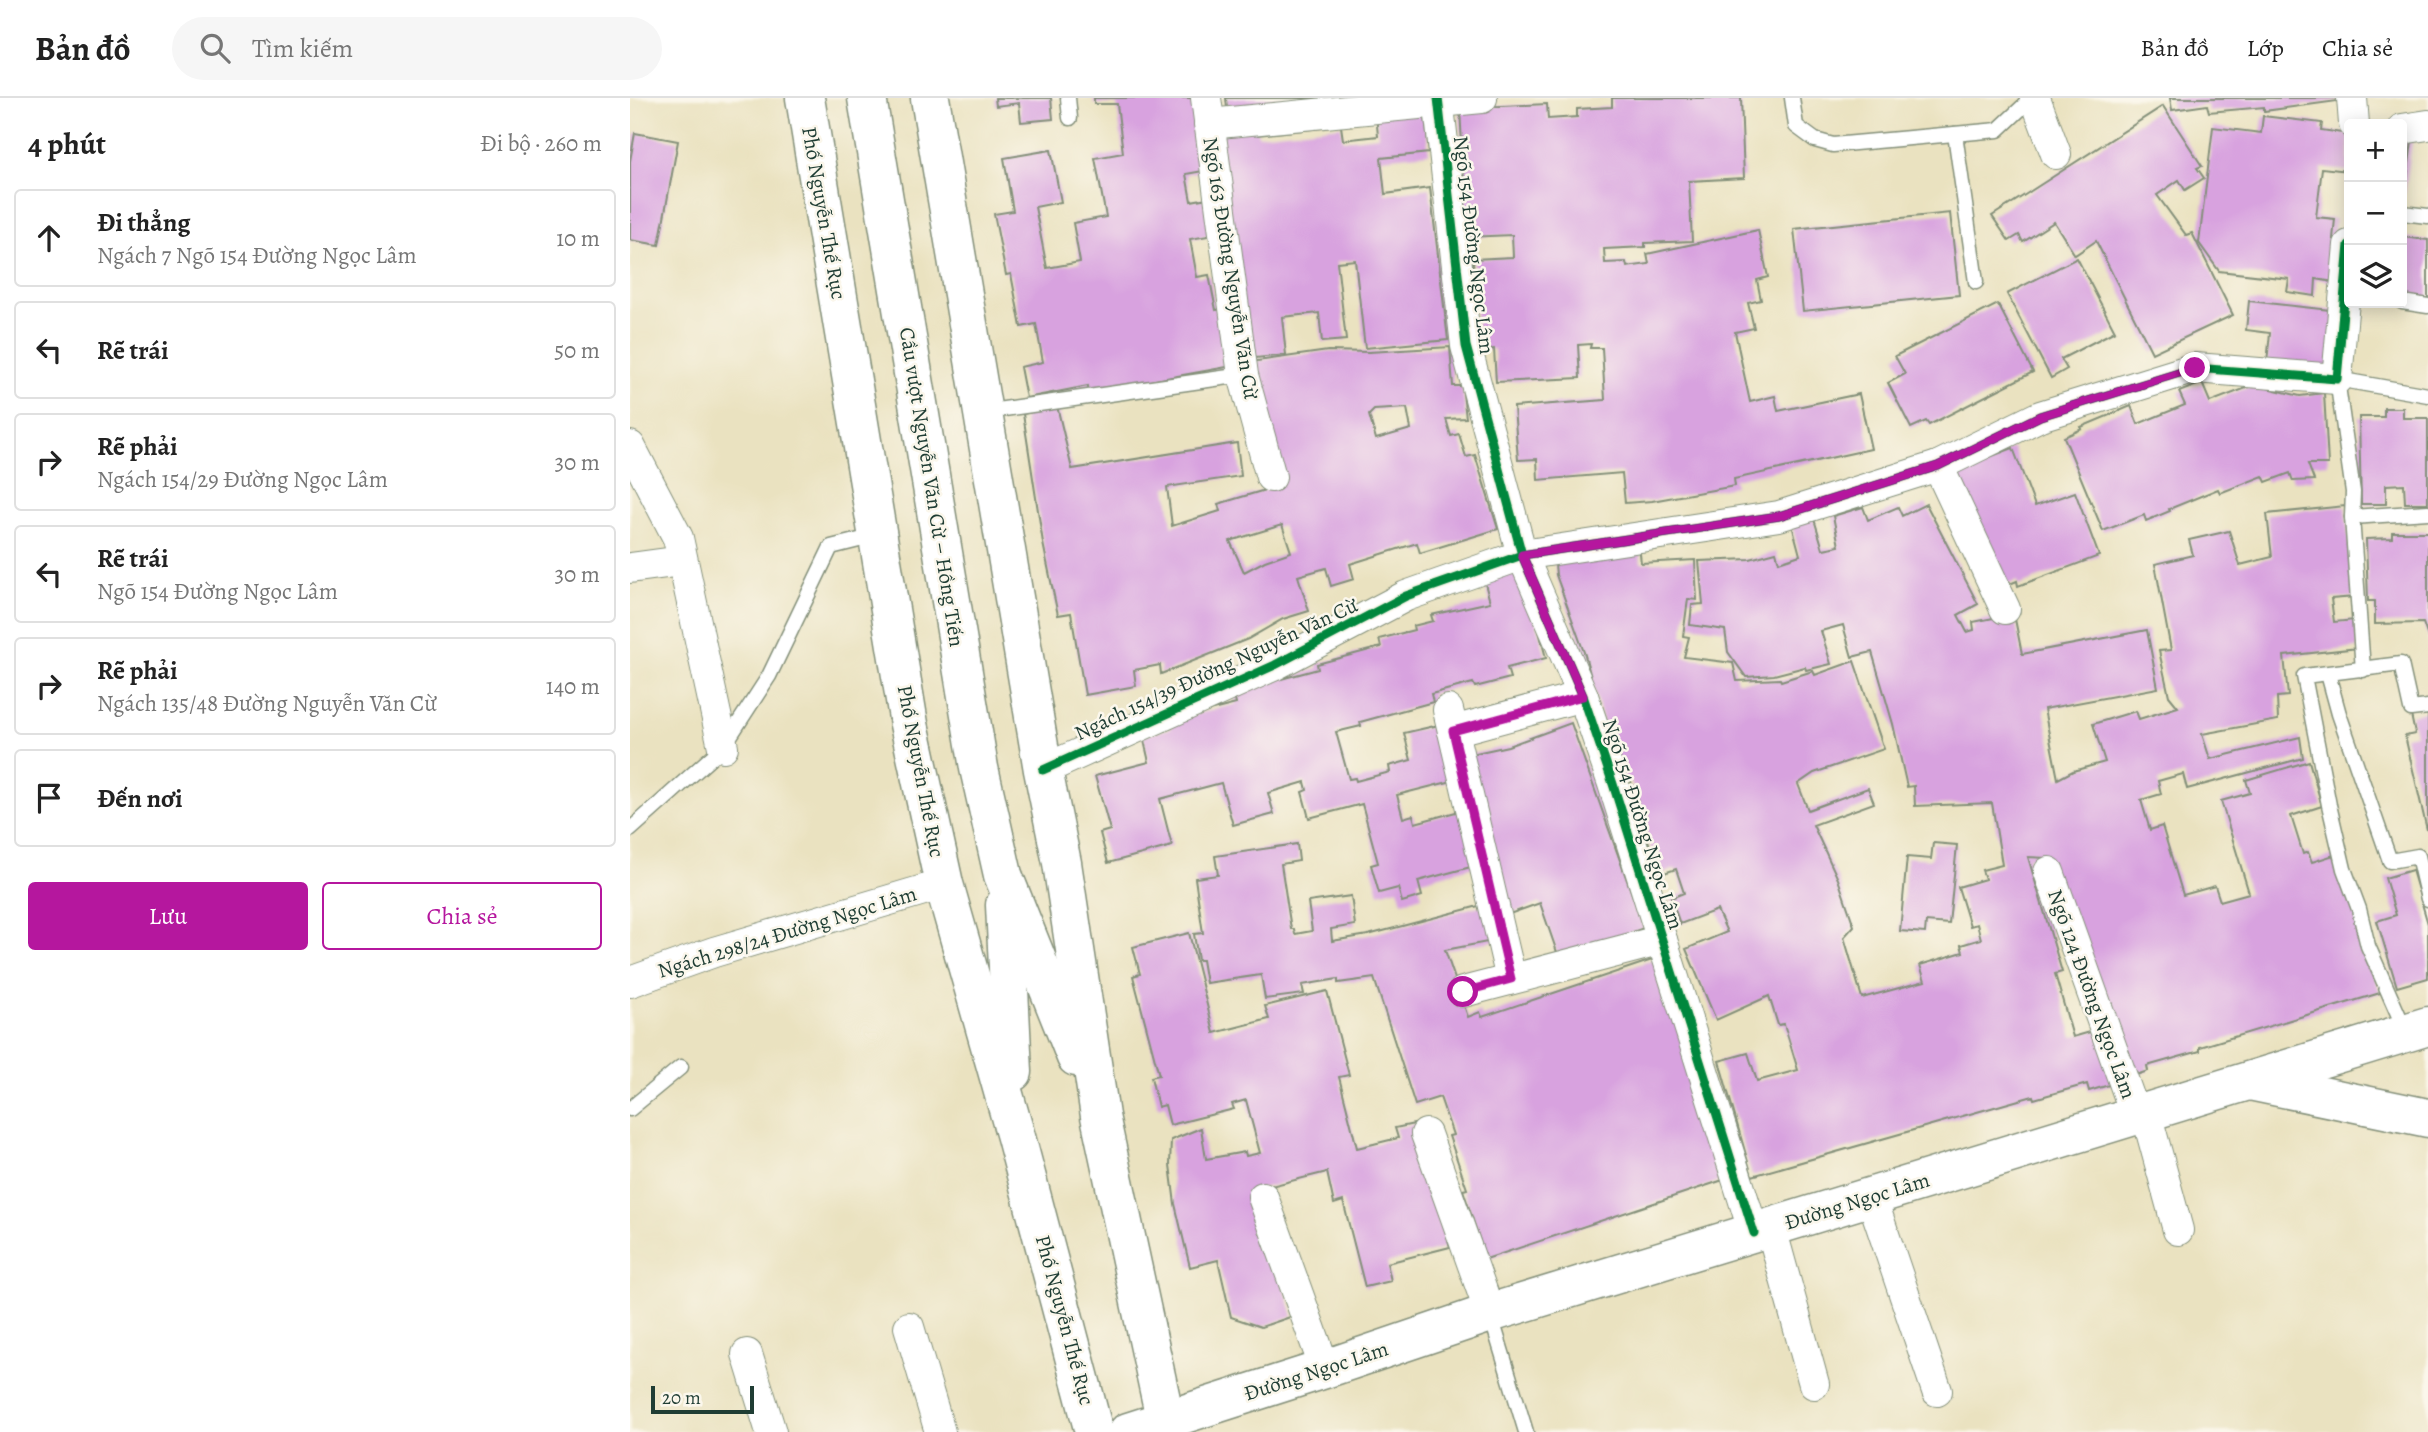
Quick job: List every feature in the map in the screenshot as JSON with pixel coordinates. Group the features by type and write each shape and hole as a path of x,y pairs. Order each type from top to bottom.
{"main road":[{"name":"Phố Nguyễn Thế Rục","path":"804,98 909,724 944,884 1016,1136 1094,1432"},
{"name":"Cầu vượt Nguyễn Văn Cừ – Hồng Tiến","path":"867,98 979,768 1003,875"},
{"path":"930,98 1043,770 1062,863 1100,1116 1167,1426"},
{"path":"1003,875 1100,1116"},
{"path":"1003,875 1016,1136"},
{"name":"Đường Ngọc Lâm","path":"1128,1432 1167,1426 1490,1313 2417,1030"},
{"path":"2249,1081 2428,1118"}],"street":[{"path":"1208,111 1482,98"},
{"path":"2034,98 2056,154"},
{"path":"2352,98 2354,119"},
{"name":"Ngõ 154 Đường Ngọc Lâm","path":"1438,100 1466,346 1522,555 1583,696 1662,940 1814,1384"},
{"name":"Ngõ 163 Đường Nguyễn Văn Cừ","path":"1208,111 1243,375 1271,477"},
{"path":"2407,128 2428,125"},
{"path":"2337,379 2345,308"},
{"name":"Ngách 154/39 Đường Nguyễn Văn Cừ","path":"1043,770 1275,666 1406,596 1522,555 1779,516 1938,466 2040,416 2195,368 2337,379"},
{"path":"630,446 678,538 723,747"},
{"path":"1938,466 2005,609"},
{"path":"630,568 682,561"},
{"path":"1511,979 1451,721 1583,696"},
{"name":"Ngõ 124 Đường Ngọc Lâm","path":"2049,872 2141,1114 2178,1230"},
{"name":"Ngách 298/24 Đường Ngọc Lâm","path":"630,982 714,952 944,884"},
{"path":"1463,992 1662,940"},
{"path":"1426,1134 1490,1313"},
{"path":"1871,1196 1937,1391"},
{"path":"1263,1197 1325,1369"},
{"path":"909,1327 940,1432"},
{"path":"747,1354 771,1432"}],"lane":[{"path":"1068,98 1070,118"},
{"path":"1792,98 1796,126 1815,140 1833,145 1998,130 2034,98"},
{"path":"1955,134 1976,282"},
{"path":"2407,214 2428,216"},
{"path":"2407,303 2428,306"},
{"path":"982,412 1243,375"},
{"path":"2363,670 2352,517 2353,492 2337,379 2428,395"},
{"path":"2352,517 2428,512"},
{"path":"630,831 723,747 769,676 831,547 878,536"},
{"path":"2417,1030 2368,946 2359,909 2344,869 2329,806 2304,677 2401,664 2411,709 2428,707"},
{"path":"2328,674 2339,714 2390,861 2418,856 2428,899"},
{"path":"630,1109 681,1067"},
{"path":"1490,1313 1526,1432"}],"building":[{"path":"995,98 1051,98 1053,119 1021,122 1019,103 996,106"},
{"path":"1094,98 1199,98 1203,171 1186,174 1191,201 1213,197 1220,234 1190,239 1197,277 1209,275 1216,310 1228,308 1238,365 1089,392 1088,386 1026,398 1020,367 1043,362 1036,324 1021,327 1011,274 1006,275 994,214 1013,211 1004,158 1051,150 1061,202 1035,207 1047,268 1080,262 1073,223 1106,217 1095,158 1123,153 1117,104 1094,104"},
{"path":"1226,98 1392,98 1228,118"},
{"path":"1612,98 1741,98 1744,178 1689,181 1692,241 1645,243 1645,247 1604,249 1605,263 1626,262 1627,267 1649,264 1647,254 1758,230 1768,277 1757,280 1761,300 1748,303 1754,328 1735,332 1750,402 1775,396 1778,411 1859,394 1871,449 1734,479 1735,486 1652,501 1625,503 1622,473 1538,480 1537,459 1518,460 1514,407 1605,400 1602,348 1590,348 1591,344 1578,345 1580,378 1496,382 1494,349 1478,350 1473,259 1513,257 1512,235 1467,237 1460,108 1547,104 1548,119 1577,117 1577,109 1612,107"},
{"path":"2170,98 2345,100 2264,111 2264,107 2209,112 2207,105 2172,110"},
{"path":"2163,106 2202,166 2197,168 2204,178 2185,190 2179,180 2157,195 2186,235 2192,233 2233,315 2152,353 2096,241 2075,255 2054,222 2023,242 2019,235 2009,241 1992,216"},
{"path":"1424,108 1429,153 1381,158 1385,194 1430,188 1448,340 1365,348 1355,260 1337,262 1346,340 1322,342 1319,313 1282,317 1286,355 1246,359 1214,131 1256,126 1258,135 1341,126 1343,140 1378,136 1376,114"},
{"path":"2263,116 2322,123 2321,130 2344,133 2344,171 2322,168 2316,217 2335,219 2333,239 2344,241 2344,251 2334,282 2316,279 2315,296 2287,292 2289,279 2219,271 2199,243 2213,127 2261,133"},
{"path":"635,133 678,141 659,245 630,240 630,161"},
{"path":"2407,140 2412,141 2407,179"},
{"path":"1950,213 1959,295 1803,311 1794,229"},
{"path":"2407,238 2428,240 2428,299 2407,296"},
{"path":"2077,258 2115,331 2061,359 2067,369 2051,378 2007,294"},
{"path":"2249,301 2339,311 2333,375 2267,362 2270,333 2246,330"},
{"path":"1998,304 2033,372 1929,425 1926,421 1911,428 1888,383 1905,374 1895,356"},
{"path":"1450,347 1453,386 1462,386 1466,418 1446,419 1451,436 1459,434 1466,457 1475,455 1498,529 1420,553 1417,543 1350,564 1354,579 1331,586 1326,568 1298,576 1309,611 1283,619 1248,639 1161,674 1160,665 1134,670 1136,686 1085,695 1071,613 1058,615 1043,543 1023,414 1057,406 1072,469 1237,443 1241,476 1167,487 1172,526 1220,511 1218,504 1275,487 1250,362 1328,351 1369,352","holes":["1407,408 1411,429 1376,439 1369,415 1374,410","1282,525 1291,552 1244,572 1230,541"]},
{"path":"2202,383 2210,402 2254,385 2300,396 2324,393 2328,464 2308,464 2314,480 2293,481 2290,473 2266,482 2263,476 2220,493 2218,489 2146,521 2144,515 2103,531 2064,437 2131,406 2138,424 2185,405 2179,392"},
{"path":"2384,408 2403,408 2403,418 2428,418 2428,503 2405,503 2404,484 2386,485 2386,504 2361,504 2359,417 2384,417"},
{"path":"2013,448 2035,506 2075,492 2099,556 2018,586 2017,581 2000,588 1953,471"},
{"path":"1926,504 1978,604 1958,615 1967,632 1974,630 1973,622 2014,614 2022,654 2147,630 2158,688 2044,709 2058,779 2073,771 2105,762 2093,724 2136,711 2139,719 2178,707 2169,696 2159,651 2171,650 2155,564 2193,555 2189,540 2229,531 2240,565 2272,557 2267,514 2345,506 2355,597 2331,599 2334,622 2355,620 2358,648 2284,656 2288,696 2277,697 2278,720 2202,734 2210,759 2300,737 2303,758 2187,789 2183,774 2158,781 2161,794 2141,800 2150,830 2162,826 2183,895 2215,886 2220,901 2249,893 2221,801 2250,793 2246,780 2309,761 2322,806 2291,816 2303,854 2308,852 2312,862 2337,854 2380,993 2200,1047 2200,1051 2147,1066 2148,1071 2124,1079 2047,858 2028,857 2062,972 2055,974 2073,1037 2104,1028 2119,1082 2089,1091 2087,1084 2034,1099 2033,1096 1752,1176 1719,1061 1748,1053 1757,1081 1798,1070 1784,1024 1778,1025 1769,996 1716,1020 1686,949 1727,932 1717,910 1680,924 1671,898 1684,893 1676,869 1661,874 1634,804 1638,802 1630,779 1624,781 1605,730 1585,655 1556,575 1554,553 1639,544 1641,563 1695,560 1697,600 1688,599 1683,636 1689,637 1684,657 1733,663 1737,681 1781,681 1813,671 1815,675 1854,661 1884,749 1814,773 1798,784 1808,810 1868,788 1874,803 1813,825 1838,879 1854,926 1844,937 1862,998 1925,981 1920,965 1963,952 1961,945 1981,939 1977,924 1970,926 1958,887 1985,879 1982,870 2002,865 1992,803 1915,806 1914,786 1907,787 1893,724 1872,652 1852,657 1843,625 1821,631 1831,664 1774,675 1746,677 1728,652 1725,630 1690,625 1692,605 1703,604 1699,561 1750,559 1776,552 1779,562 1800,555 1792,525 1814,519 1823,549 1839,546 1833,516 1863,507 1868,520 1898,507 1902,516"},
{"path":"2392,532 2428,532 2428,637 2423,623 2375,624 2375,601 2368,601 2366,539 2392,538"},
{"path":"1522,566 1546,658 1507,668 1510,678 1475,687 1473,683 1431,694 1433,702 1360,722 1361,726 1336,732 1349,779 1355,778 1356,781 1390,772 1389,766 1411,760 1404,733 1439,725 1460,779 1397,795 1403,818 1413,815 1415,823 1467,809 1482,864 1418,881 1422,896 1402,902 1398,888 1379,893 1371,865 1378,863 1362,804 1309,818 1302,792 1307,790 1305,782 1268,793 1274,814 1233,825 1221,783 1160,799 1172,846 1108,863 1100,833 1110,830 1095,776 1149,762 1143,736 1172,728 1170,721 1236,704 1233,692 1318,669 1317,664 1381,647 1379,639 1414,630 1413,626 1433,621 1431,615 1490,602 1483,576"},
{"path":"2428,711 2427,830 2405,736 2415,734 2411,715"},
{"path":"1571,723 1644,928 1559,958 1540,903 1504,916 1462,756 1508,746"},
{"path":"1933,843 1957,845 1949,924 1926,922 1925,933 1900,931 1907,857 1931,859"},
{"path":"1297,844 1299,861 1281,864 1291,929 1294,929 1295,934 1312,931 1308,902 1351,896 1355,925 1331,929 1332,941 1368,935 1490,903 1498,940 1445,950 1468,1017 1480,1012 1482,1017 1658,958 1732,1177 1486,1259 1463,1190 1467,1189 1449,1136 1453,1135 1440,1097 1415,1105 1374,978 1338,983 1338,979 1302,985 1304,994 1265,999 1261,975 1206,983 1202,960 1198,960 1194,934 1203,933 1195,878 1218,875 1215,856"},
{"path":"2412,870 2428,924 2428,978 2397,987 2377,921 2396,915 2385,878"},
{"path":"1189,933 1214,1033 1269,1019 1265,1006 1327,991 1349,1075 1339,1077 1357,1148 1398,1138 1395,1128 1419,1123 1450,1247 1387,1263 1391,1281 1365,1287 1343,1201 1334,1204 1327,1172 1255,1190 1293,1316 1261,1327 1231,1317 1218,1260 1190,1267 1175,1204 1170,1165 1171,1140 1201,1128 1206,1159 1245,1152 1246,1156 1260,1153 1246,1100 1232,1104 1234,1109 1170,1125 1165,1105 1158,1107 1151,1077 1159,1075 1133,976 1140,974 1133,947"}],"cycle path":[{"path":"1438,98 1466,346 1522,555 1583,696 1754,1233"},
{"path":"1043,770 1275,665 1406,596 1522,555 1779,516 1938,466 2040,416 2195,368 2337,379 2344,301"}],"route":[{"path":"1463,992 1511,979 1453,731 1583,696 1522,555 1779,516 1938,466 2040,416 2195,368"}]}
